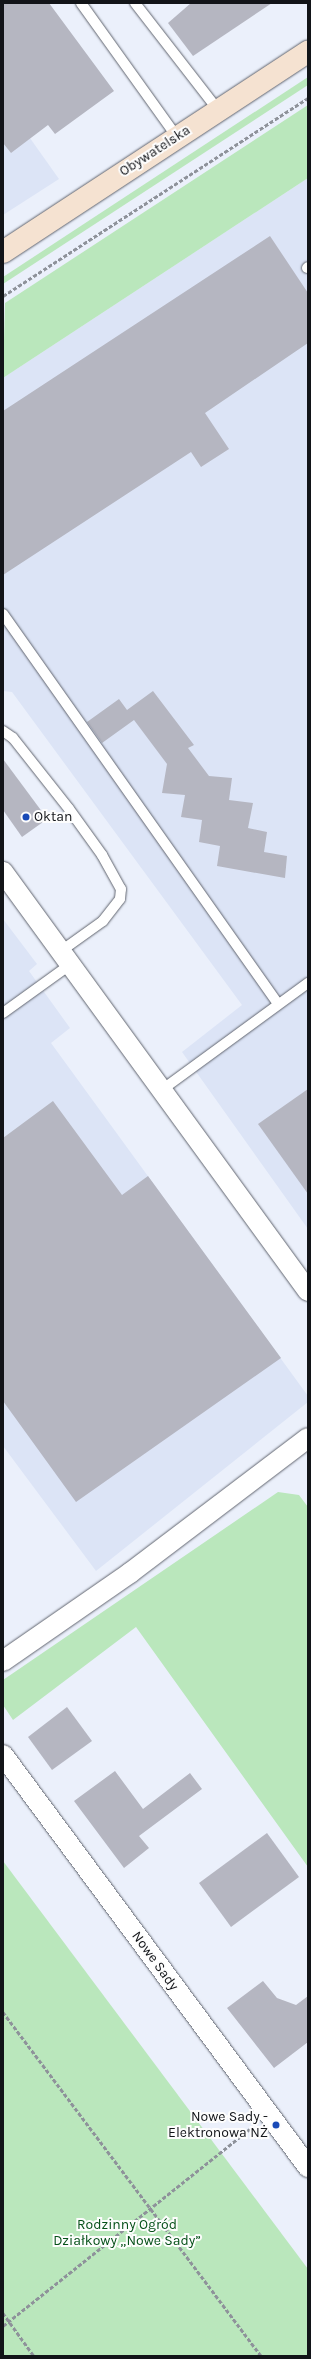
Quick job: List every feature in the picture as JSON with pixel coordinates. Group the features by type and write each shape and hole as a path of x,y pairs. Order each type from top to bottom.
{"main road":[{"name":"Obywatelska","path":"3,252 308,52"}],"street":[{"path":"3,872 163,1089 308,1291"},
{"path":"3,1661 130,1573 308,1438"},
{"name":"Nowe Sady","path":"3,1755 308,2168"}],"lane":[{"path":"81,3 177,137"},
{"path":"135,3 218,110"},
{"path":"3,614 277,1003"},
{"path":"3,731 13,738 69,809 102,855 121,888 120,899 103,921 66,958 3,1013"},
{"path":"163,1089 277,1003 308,983"}],"path":[{"path":"3,296 308,98"},
{"path":"3,2012 153,2209 261,2356"},
{"path":"3,2326 153,2209 220,2151 269,2115"},
{"path":"3,2313 34,2356"}],"shaded area":[{"path":"3,100 59,179 3,215"},
{"path":"308,178 308,1229 182,1052 242,1005 12,692 3,691 3,378"},
{"path":"3,919 37,964 29,971 70,1028 51,1043 308,1396 308,1402 96,1571 3,1446"}],"green space":[{"path":"308,77 308,85 3,284 3,277"},
{"path":"308,105 308,178 3,378 5,303"},
{"path":"278,1492 299,1495 308,1507 308,1867 136,1627 13,1720 3,1705 3,1680"},
{"name":"Rodzinny Ogród Działkowy „Nowe Sady”","path":"3,1861 308,2269 308,2356 3,2356"}],"building":[{"path":"3,3 49,3 114,91 55,134 48,125 11,153 3,143"},
{"path":"191,3 272,3 193,56 168,23"},
{"path":"270,236 308,293 308,343 205,413 229,449 201,467 191,452 3,575 3,411"},
{"path":"153,691 194,745 188,748 209,776 232,778 229,800 253,803 248,828 267,832 264,852 287,856 285,878 217,866 220,846 199,842 202,820 181,817 185,795 162,793 167,764 134,720 102,743 87,722 119,699 127,710"},
{"path":"3,759 43,813 43,822 22,837 3,810"},
{"path":"308,1089 308,1194 258,1124"},
{"path":"53,1101 122,1195 148,1176 281,1358 76,1502 3,1401 3,1138"},
{"path":"67,1707 92,1741 52,1770 28,1737"},
{"path":"115,1771 143,1809 190,1773 202,1789 139,1836 149,1848 124,1868 74,1801"},
{"path":"267,1833 299,1877 231,1927 199,1883"},
{"path":"263,1981 277,1998 296,2005 308,1996 308,2042 274,2068 227,2008"}],"place":[{"name":"Oktan","path":"26,817"},
{"name":"Nowe Sady - Elektronowa NŻ","path":"276,2125"}]}
